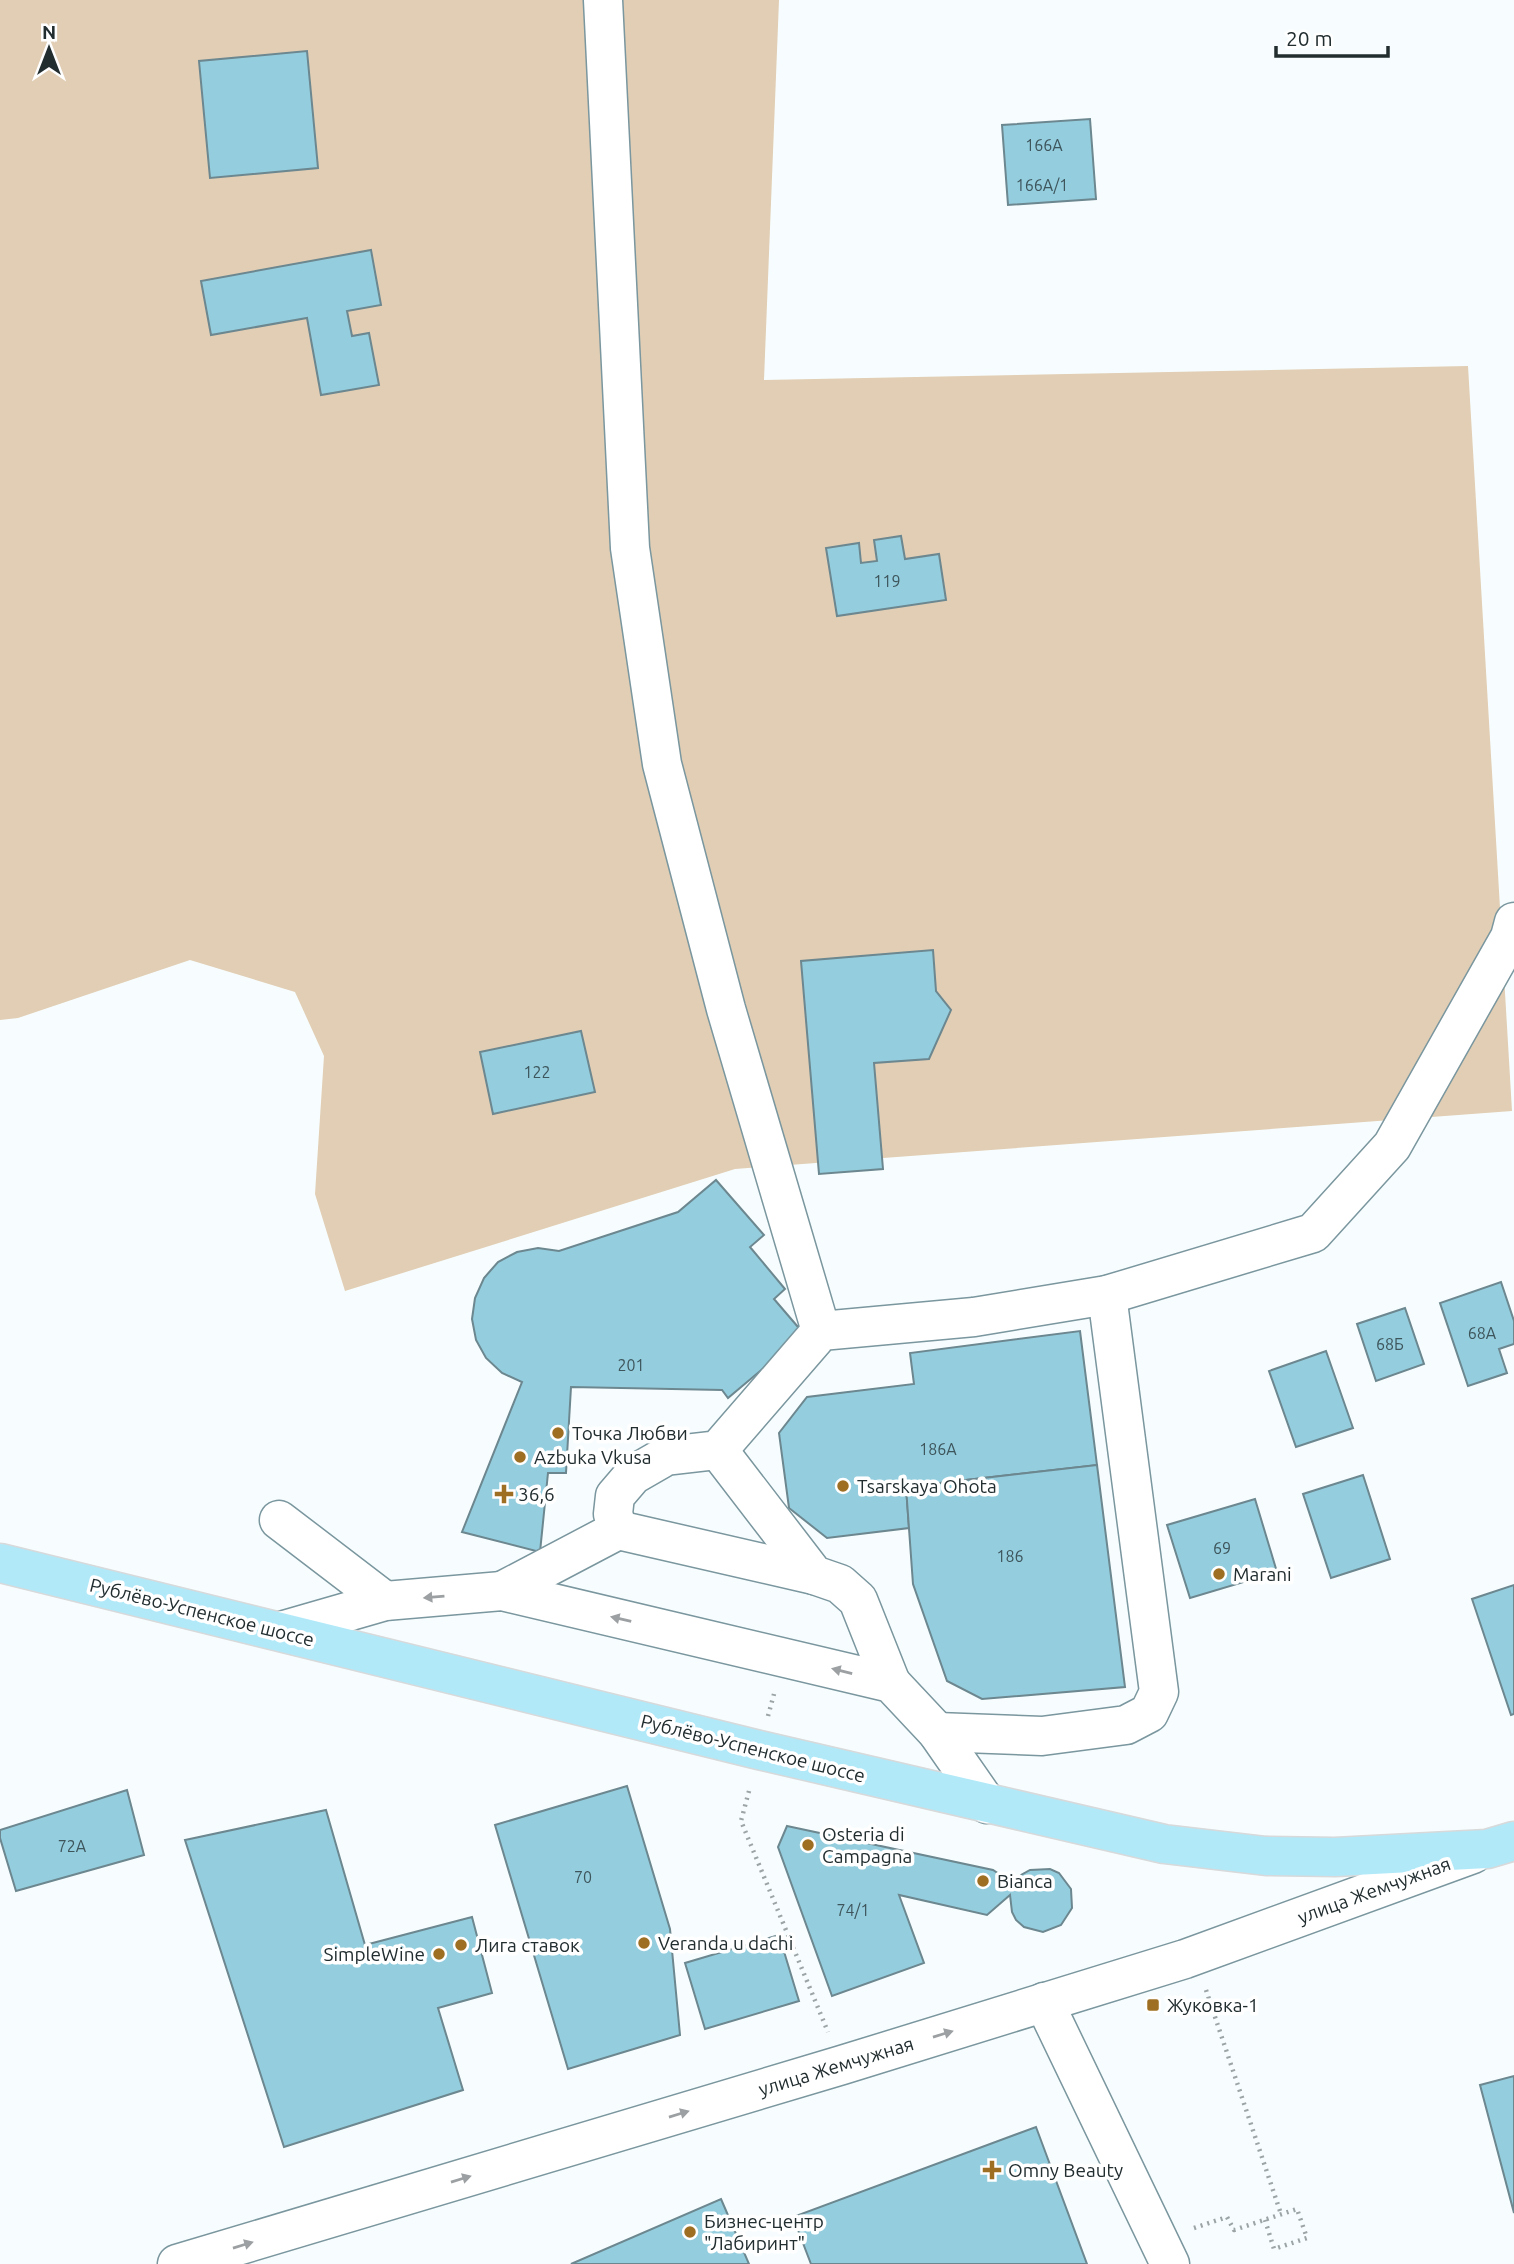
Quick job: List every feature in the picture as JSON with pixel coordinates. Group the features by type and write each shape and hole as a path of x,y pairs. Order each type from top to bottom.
{"main road":[{"name":"Рублёво-Успенское шоссе","path":"0,1563 987,1804 1164,1844 1266,1856 1335,1857 1501,1845"}],"street":[{"path":"603,0 630,548 662,764 726,1009 821,1331"},
{"path":"618,1530 613,1514 615,1496 633,1475 666,1456 718,1450 821,1331 974,1317 1107,1294 1313,1233 1392,1146 1510,937 1514,922"},
{"path":"937,1732 1042,1736 1126,1725 1149,1713 1159,1692 1107,1294"},
{"path":"718,1450 814,1575"},
{"path":"279,1520 385,1601"},
{"path":"502,1591 618,1530 814,1575 841,1584 858,1600 891,1683 937,1732 987,1804"},
{"path":"281,1631 385,1601 502,1591 891,1683"},
{"name":"улица Жемчужная","path":"177,2264 842,2065 1185,1959 1501,1845"},
{"path":"1044,2003 1164,2252"}],"path":[{"path":"749,1791 741,1821 842,2065"},
{"path":"1209,1996 1281,2214"},
{"path":"1164,2252 1227,2217 1234,2230 1297,2208 1307,2238 1274,2249 1265,2220"}],"shaded area":[{"path":"0,0 779,0 764,380 1468,366 1512,1111 735,1169 345,1291 315,1194 324,1056 295,992 190,960 18,1018 0,1020"}],"building":[{"path":"307,51 318,168 210,178 199,61"},
{"path":"1090,119 1096,199 1008,205 1002,125"},
{"path":"371,250 381,305 347,311 352,336 369,333 379,385 321,395 307,318 211,335 201,281"},
{"path":"901,536 905,559 939,554 946,600 837,616 826,548 859,543 861,563 877,561 874,540"},
{"path":"933,950 936,991 951,1010 929,1059 874,1063 883,1169 819,1174 801,961"},
{"path":"581,1031 595,1092 493,1114 480,1052"},
{"path":"716,1180 764,1235 750,1247 785,1289 774,1299 804,1334 728,1398 722,1390 571,1387 566,1473 548,1473 540,1552 462,1532 522,1382 502,1373 486,1358 476,1340 472,1319 475,1298 484,1278 498,1262 517,1252 538,1248 559,1251 678,1212"},
{"path":"1501,1282 1514,1321 1514,1344 1499,1349 1507,1373 1468,1386 1440,1303"},
{"path":"1405,1308 1424,1364 1376,1381 1357,1324"},
{"path":"1080,1331 1097,1465 906,1487 909,1528 827,1538 789,1508 779,1433 807,1397 914,1384 910,1353"},
{"path":"1326,1351 1353,1428 1296,1447 1269,1371"},
{"path":"1097,1465 1125,1687 982,1699 947,1681 913,1584 906,1487"},
{"path":"1363,1475 1390,1559 1331,1578 1303,1494"},
{"path":"1255,1499 1277,1572 1190,1598 1167,1525"},
{"path":"1514,1585 1514,1714 1511,1715 1472,1599"},
{"path":"627,1786 670,1929 680,2035 568,2069 495,1825"},
{"path":"127,1790 144,1855 16,1891 0,1830"},
{"path":"326,1810 365,1945 472,1917 492,1993 438,2008 463,2090 284,2147 185,1840"},
{"path":"787,1826 993,1870 1014,1884 1021,1875 1030,1870 1050,1869 1059,1873 1071,1889 1072,1908 1061,1925 1043,1932 1024,1927 1016,1920 1010,1895 987,1915 899,1895 924,1963 832,1996 778,1847"},
{"path":"779,1935 799,2001 705,2029 685,1963"},
{"path":"1514,2076 1514,2213 1480,2085"},
{"path":"1036,2127 1087,2264 811,2264 793,2217"},
{"name":"Бизнес-центр \"Лабиринт\"","path":"721,2199 749,2264 571,2264"}],"place":[{"name":"Точка Любви","path":"558,1433"},
{"name":"Azbuka Vkusa","path":"520,1457"},
{"name":"Tsarskaya Ohota","path":"843,1486"},
{"name":"36,6","path":"504,1494"},
{"name":"Marani","path":"1219,1574"},
{"name":"Osteria di Campagna","path":"808,1845"},
{"name":"Bianca","path":"983,1881"},
{"name":"Veranda u dachi","path":"644,1943"},
{"name":"Лига ставок","path":"461,1945"},
{"name":"SimpleWine","path":"439,1954"},
{"name":"Жуковка-1","path":"1153,2005"},
{"name":"Omny Beauty","path":"992,2170"},
{"name":"Бизнес-центр \"Лабиринт\"","path":"690,2232"}]}
